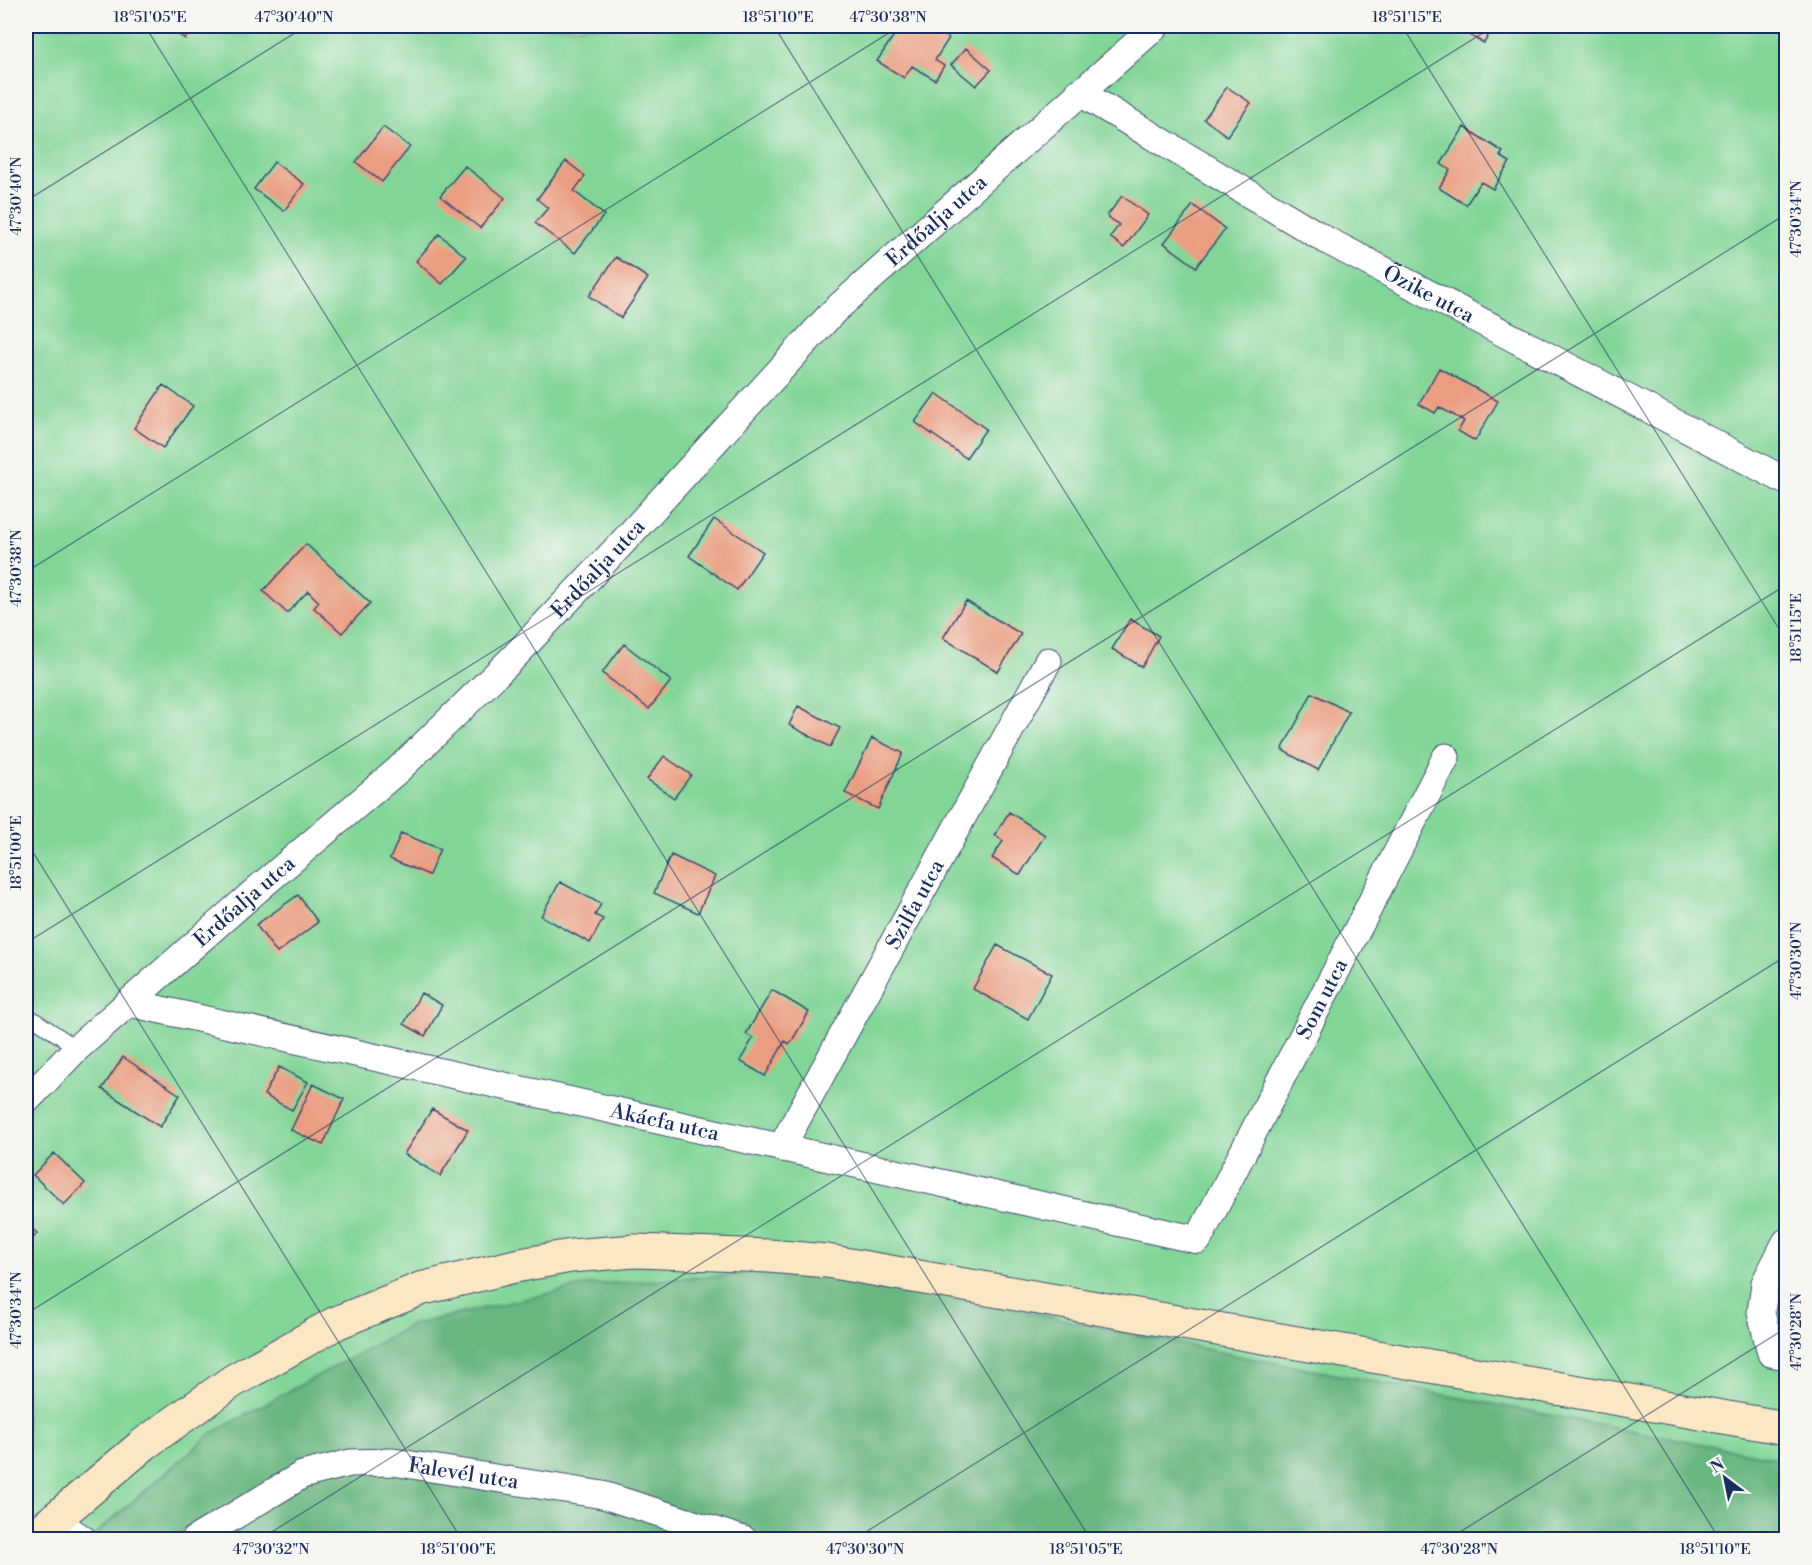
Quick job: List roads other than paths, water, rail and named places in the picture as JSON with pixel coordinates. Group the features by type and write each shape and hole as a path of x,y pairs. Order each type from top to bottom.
{"main road":[{"path":"41,1529 144,1444 233,1381 336,1323 420,1289 515,1266 571,1257 635,1251 769,1256 826,1261 1786,1428"}],"street":[{"name":"Erdőalja utca","path":"26,1101 77,1048 260,887 398,770 512,659 622,543 834,311 1156,26"},
{"name":"Őzike utca","path":"1079,92 1326,240 1786,480"},
{"name":"Szilfa utca","path":"782,1148 1048,661"},
{"name":"Som utca","path":"1198,1240 1446,757"},
{"name":"Akácfa utca","path":"130,1003 1198,1240"},
{"path":"1779,1354 1761,1312 1765,1283 1786,1242"},
{"name":"Falevél utca","path":"194,1539 302,1475 350,1462 393,1462 603,1495 744,1539"},
{"path":"41,1529 84,1539"}],"lane":[{"path":"26,1014 77,1048"}]}
